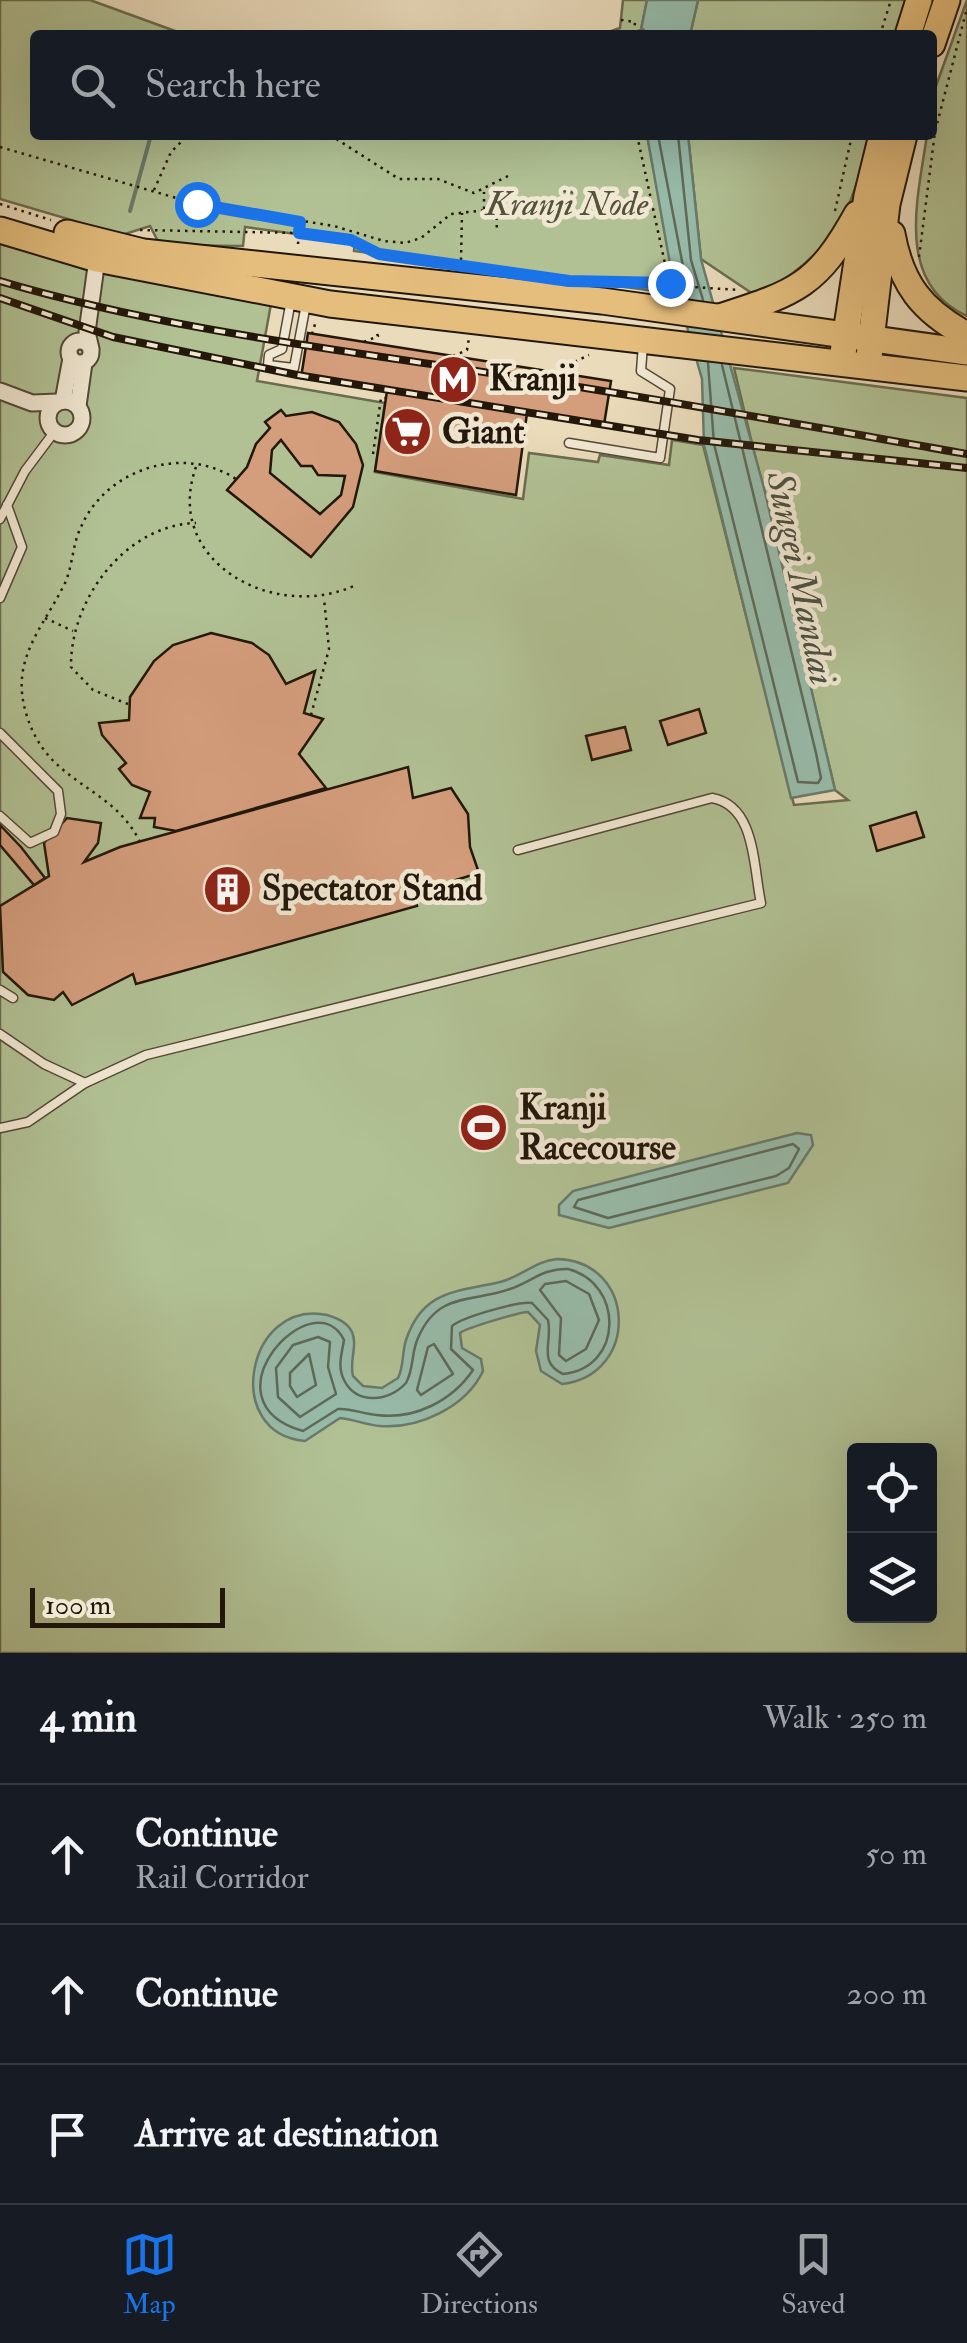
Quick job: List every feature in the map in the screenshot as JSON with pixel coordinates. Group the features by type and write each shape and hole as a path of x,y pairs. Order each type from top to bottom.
{"main road":[{"path":"910,30 919,0"},
{"path":"937,30 947,0"},
{"path":"870,354 882,140"},
{"path":"843,351 877,200 902,140"},
{"path":"714,320 772,300 809,281 836,254 877,200"},
{"path":"877,200 907,286 938,317 967,335"},
{"path":"0,213 130,249 602,301 714,320 843,351"},
{"path":"0,230 96,258 299,299 470,322 644,340 870,354 967,352"},
{"path":"602,301 626,319 615,337"},
{"path":"870,354 967,378"}],"street":[{"path":"66,403 82,349 96,258"},
{"path":"0,391 32,403 66,403 82,420 77,430 64,435 32,403"},
{"path":"51,426 51,408 66,403"}],"lane":[{"path":"299,299 294,368 268,365 269,355 282,349 299,299"},
{"path":"569,443 660,458 670,388 641,371 644,340"},
{"path":"0,520 51,426"},
{"path":"0,598 22,547 7,505"},
{"path":"0,733 62,798 54,832 42,841 30,844 0,816"},
{"path":"0,1128 28,1122 84,1083 124,1063 176,1047 761,903 744,816 726,800 712,798 518,850"},
{"path":"0,990 13,998"},
{"path":"0,1034 44,1064 84,1083"}],"path":[{"path":"882,30 891,0"},
{"path":"937,124 967,8"},
{"path":"620,20 635,22 635,30"},
{"path":"153,192 165,161 184,140"},
{"path":"338,140 400,179 438,179 464,191 484,190 508,176"},
{"path":"639,140 670,283"},
{"path":"835,212 851,140"},
{"path":"919,260 934,140"},
{"path":"0,147 242,214 404,243 462,212 504,208"},
{"path":"484,190 484,209"},
{"path":"496,208 498,231"},
{"path":"461,263 462,212"},
{"path":"298,244 300,222"},
{"path":"130,249 141,229 299,233 351,240 379,254 515,273"},
{"path":"585,281 743,290"},
{"path":"454,356 467,350 470,322"},
{"path":"312,334 315,327"},
{"path":"364,342 378,336"},
{"path":"568,365 590,354"},
{"path":"373,454 382,398 386,398"},
{"path":"140,842 116,809 77,783 39,746 24,707 24,661 65,583 82,523 102,494 126,476 154,466 197,465 236,479"},
{"path":"197,465 192,493 196,523 216,560 242,583 280,597 323,596 356,585"},
{"path":"128,704 94,690 75,676 71,652 76,632 92,590 115,562 160,531 196,523"},
{"path":"310,715 329,649 323,596"},
{"path":"44,617 76,632"},
{"path":"62,798 77,783"}],"green space":[{"name":"Kranji Node","path":"0,0 90,0 172,30 30,30 30,140 648,140 678,294 354,251 355,242 245,227 243,246 160,245 150,226 122,235 0,199"},
{"path":"623,0 647,0 641,30 614,30 620,28"},
{"path":"698,0 908,0 897,30 691,30"},
{"path":"967,0 967,316 944,301 929,283 916,237 926,140 937,140 937,83"},
{"path":"689,140 868,140 846,211 803,266 756,296 701,259"},
{"name":"Kranji Racecourse","path":"0,237 271,304 257,381 385,403 375,472 523,499 529,453 598,462 600,455 669,465 672,440 703,445 794,805 848,800 835,790 734,368 967,398 967,1653 0,1653"}],"water":[{"path":"647,0 698,0 691,30 641,30"},
{"path":"648,140 689,140 701,259 764,488 835,790 791,798 704,445 702,379 672,275"},
{"path":"797,1133 811,1135 813,1145 788,1183 609,1228 559,1215 559,1205 573,1191"},
{"path":"557,1259 583,1265 602,1278 614,1297 619,1319 616,1341 605,1361 587,1376 562,1384 541,1371 536,1351 540,1325 528,1312 460,1333 462,1348 481,1359 483,1371 453,1405 425,1419 380,1426 340,1418 305,1441 279,1433 262,1416 254,1394 255,1369 263,1346 278,1327 300,1315 327,1315 350,1329 354,1337 353,1376 363,1386 382,1388 398,1378 413,1323 432,1302 456,1291 508,1280"}],"building":[{"path":"308,333 611,381 604,425 301,378"},
{"path":"387,391 527,413 516,495 375,471"},
{"path":"281,410 286,416 312,412 339,422 356,444 363,465 353,507 311,557 227,490 247,467 256,444 270,428 265,422","holes":["281,440 301,466 312,466 318,475 345,476 341,495 320,514 270,473 272,450"]},
{"path":"211,633 252,643 269,655 286,684 315,671 304,713 323,719 299,754 326,788 176,831 154,827 155,818 140,818 150,792 132,785 119,769 126,763 102,735 99,723 129,720 130,697 154,661 173,645"},
{"path":"699,709 706,733 668,745 660,721"},
{"path":"625,727 631,750 592,760 586,736"},
{"name":"Spectator Stand","path":"408,767 413,798 451,788 468,814 470,847 479,873 413,893 417,906 136,984 133,974 72,1005 63,992 54,1000 28,995 3,972 0,906 49,876 44,843 67,818 101,823 98,843 84,862 120,847"},
{"path":"916,812 924,837 877,851 870,826"},
{"path":"0,825 45,878 34,885 0,845"}],"waterway":[{"path":"130,211 150,140"}],"railway":[{"path":"0,281 121,312 244,335 609,392 967,454"},
{"path":"0,298 113,337 297,375 698,440 967,468"}],"place":[{"name":"Kranji","path":"454,379"},
{"name":"Giant","path":"407,432"},
{"name":"Spectator Stand","path":"227,889"},
{"name":"Kranji Racecourse","path":"484,1128"}],"route":[{"path":"197,204 300,222 299,233 351,240 379,254 486,266 569,281 670,283"}],"water label":[{"name":"Sungei Mandai","path":"801,578"}]}
